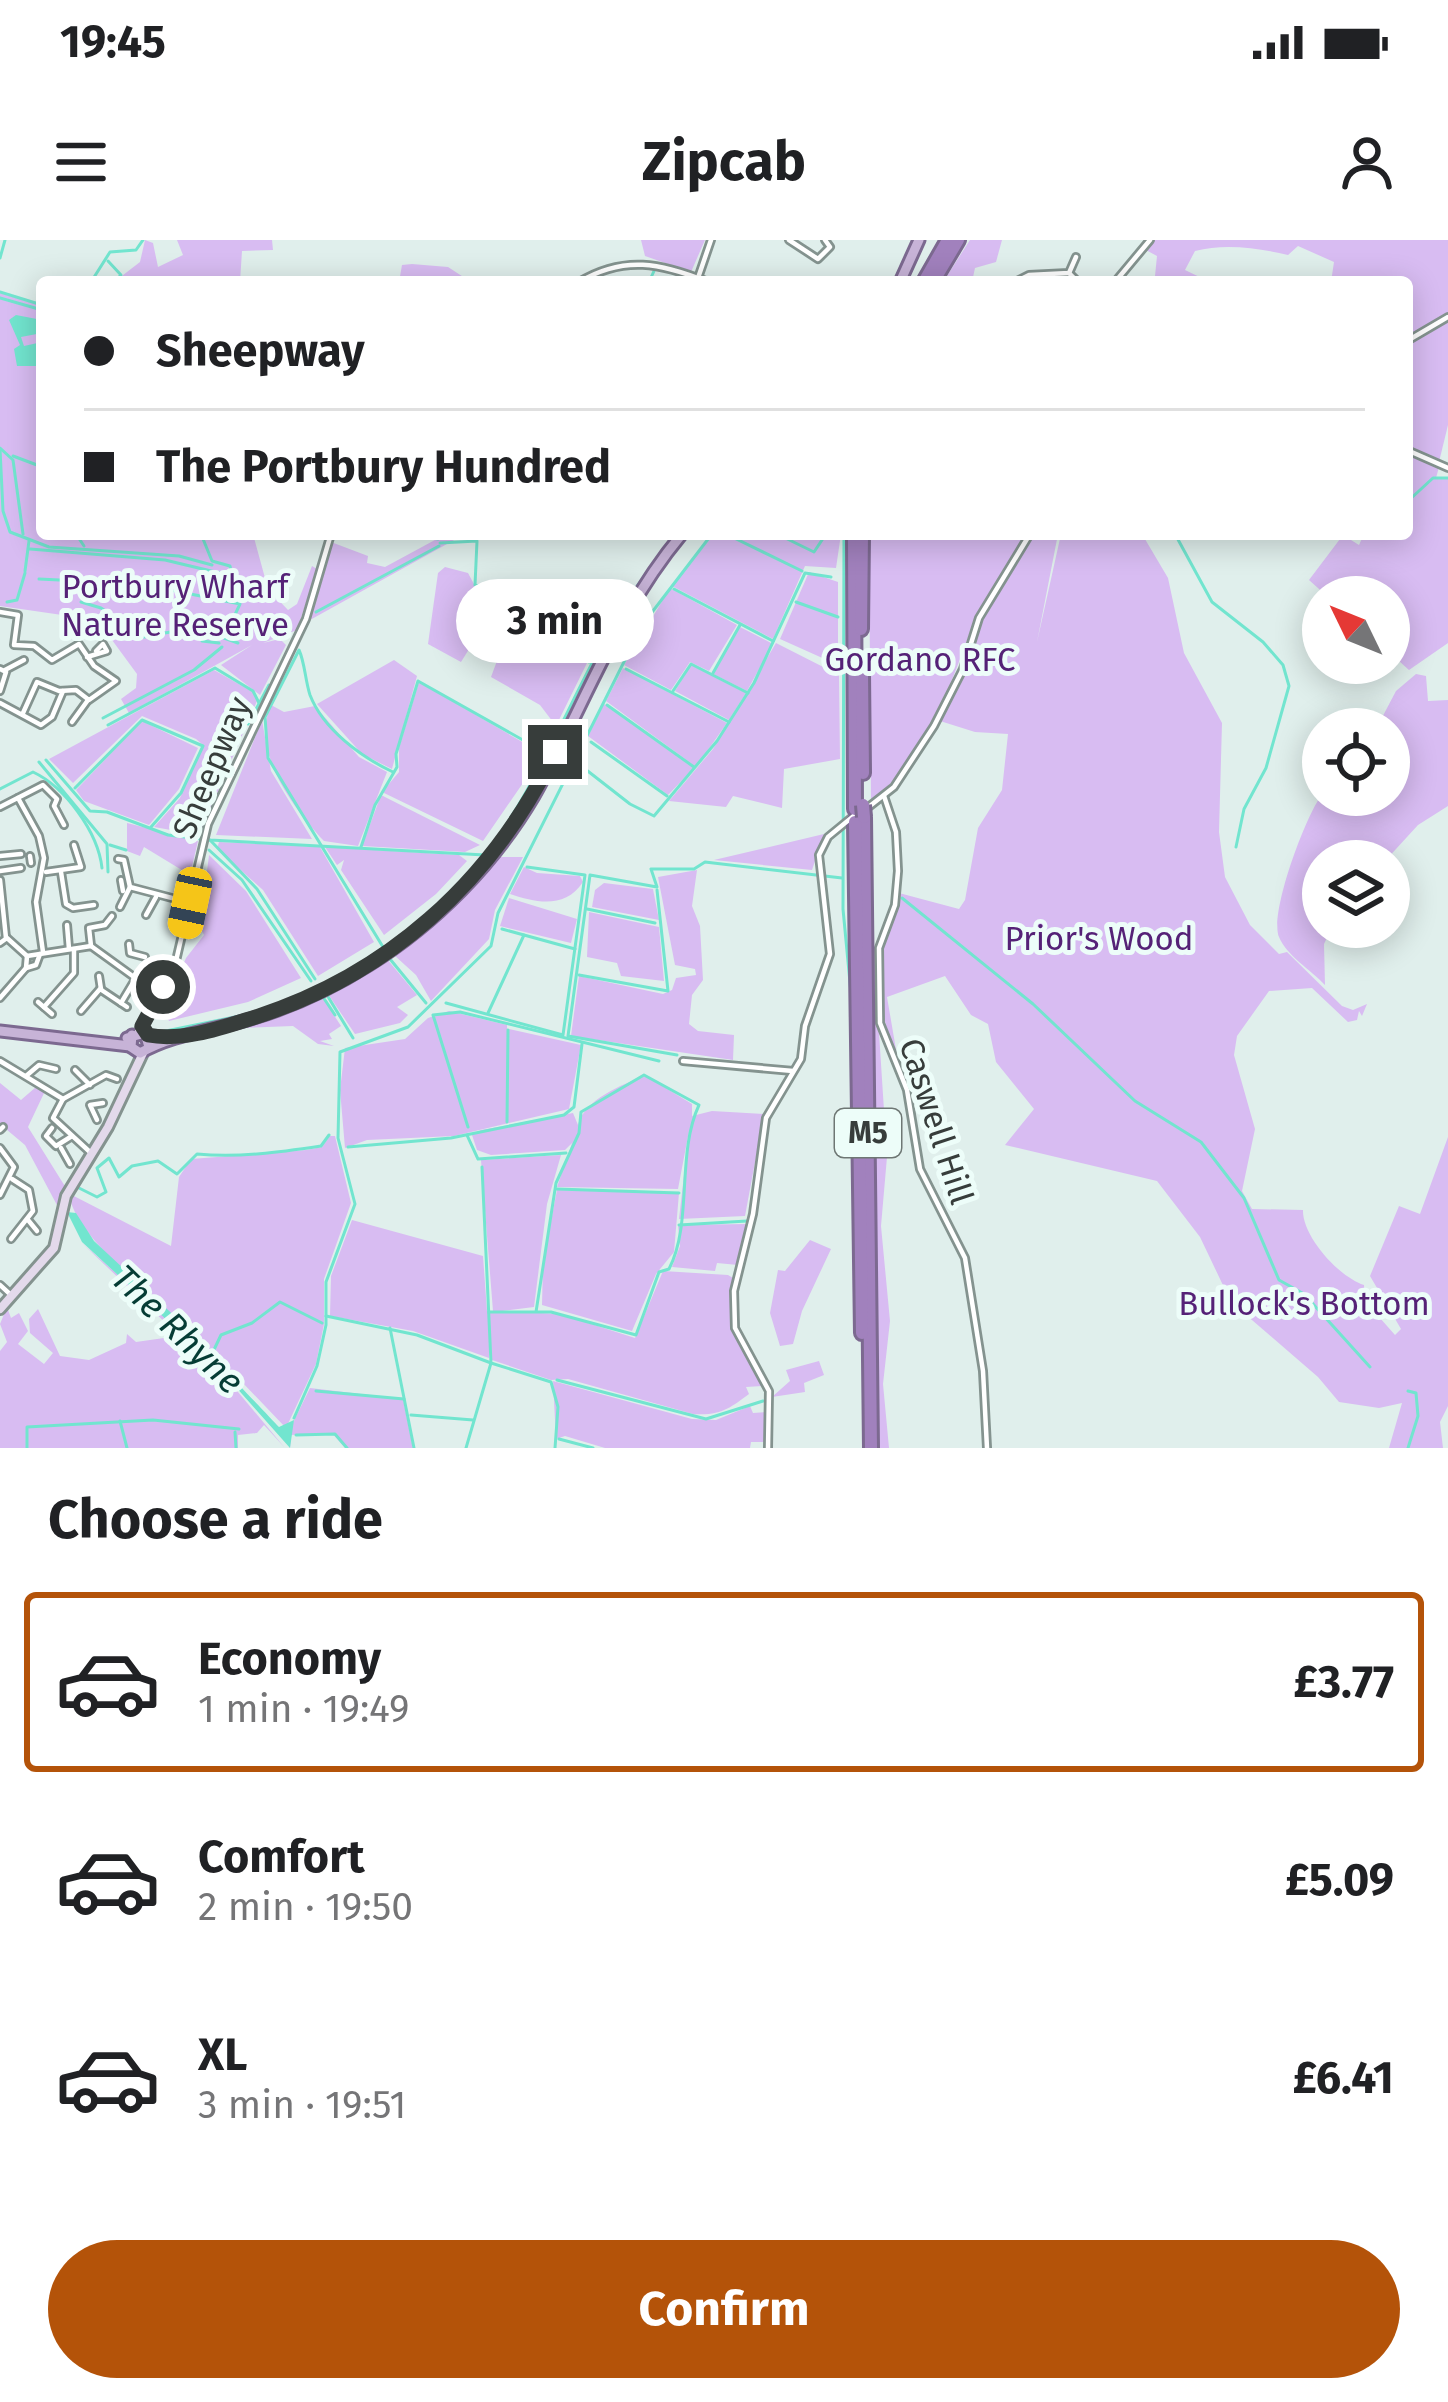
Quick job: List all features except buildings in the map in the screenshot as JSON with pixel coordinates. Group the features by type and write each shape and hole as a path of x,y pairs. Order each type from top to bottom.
{"highway":[{"path":"927,276 948,240"},
{"path":"937,276 958,240"},
{"name":"M5","path":"858,540 867,1448"}],"main road":[{"path":"903,276 919,240"},
{"path":"0,1031 112,1040 168,1038 276,1011 332,986 390,951 448,903 518,822 615,629 678,540"},
{"path":"0,1310 54,1248 66,1196 135,1064 140,1041"}],"street":[{"path":"699,276 711,240"},
{"path":"789,240 820,259 830,247 825,240"},
{"path":"1120,276 1150,240"},
{"path":"1069,273 1076,257"},
{"path":"592,276 620,263 660,265 692,276"},
{"path":"1052,276 1069,273"},
{"path":"1069,273 1072,276"},
{"path":"1413,337 1448,317"},
{"path":"1413,453 1448,468"},
{"name":"Sheepway","path":"140,1041 152,1000 175,965 203,839 239,751 307,620 329,540"},
{"path":"768,1448 766,1380 738,1335 732,1309 753,1214 758,1147 770,1105 793,1071 830,954 819,855 836,830 884,796 946,705 980,618 1026,540"},
{"path":"0,611 18,615 8,645 35,647 52,660 79,644 117,683 88,700 72,722"},
{"path":"87,657 96,651"},
{"path":"0,691 3,669 24,660"},
{"path":"23,713 36,682 76,690 88,700"},
{"path":"0,703 45,724 63,691"},
{"path":"0,807 43,785 57,798 54,805 64,825"},
{"name":"Caswell Hill","path":"884,796 896,832 879,948 880,1023 907,1090 920,1169 965,1258 983,1371 987,1448"},
{"path":"0,998 26,968 37,964 41,953 36,901 44,859 40,838 18,798"},
{"path":"44,872 82,866 74,845"},
{"path":"0,856 21,854"},
{"path":"30,860 44,859"},
{"path":"118,860 124,860 120,907"},
{"path":"0,871 21,868"},
{"path":"62,872 62,901 73,908 94,905"},
{"path":"0,880 3,940 27,956 91,946 136,978 152,1000"},
{"path":"124,881 156,897"},
{"path":"146,911 156,897 169,893 190,903"},
{"path":"91,946 89,928 99,929 112,916"},
{"path":"52,1014 41,1005 74,973 67,925"},
{"path":"124,969 132,954 129,944"},
{"path":"132,954 144,954"},
{"path":"26,968 27,956"},
{"path":"99,976 101,989 124,1005 136,978"},
{"path":"81,1010 101,989"},
{"path":"87,1003 100,1002"},
{"path":"25,1078 38,1065 53,1066 57,1057"},
{"path":"0,1061 63,1099"},
{"path":"682,1061 793,1071"},
{"path":"91,1153 52,1121 63,1099 114,1077 113,1066"},
{"path":"75,1070 90,1085"},
{"path":"79,1090 92,1117"},
{"path":"90,1105 103,1102"},
{"path":"52,1128 44,1134 61,1147 70,1164"},
{"path":"61,1147 72,1136"},
{"path":"0,1148 13,1161 12,1179 0,1195"},
{"path":"10,1238 28,1220 30,1192 12,1179"},
{"path":"28,1220 36,1228"},
{"path":"0,1285 12,1296"}],"green space":[{"path":"145,240 153,243 158,267 183,255 177,240 272,240 273,250 242,251 240,276 122,276 140,262"},
{"path":"641,240 705,240 691,272 645,256"},
{"path":"970,240 1002,240 996,262 975,268 973,276 947,276"},
{"path":"1151,240 1448,240 1448,315 1413,334 1413,276 1332,276 1334,262 1298,246 1288,255 1242,247 1195,251 1185,270 1198,276 1155,276 1157,256 1144,249"},
{"path":"402,265 448,267 462,276 400,276"},
{"name":"Portbury Wharf Nature Reserve","path":"0,293 36,304 36,540 255,540 268,589 288,610 297,604 312,566 317,569 297,630 263,643 280,639 286,645 260,695 221,665 252,645 129,713 121,699 136,688 137,674 101,625 87,631 76,617 0,606"},
{"path":"1448,321 1448,425 1439,462 1413,451 1413,339"},
{"path":"1413,457 1439,467 1436,478 1448,478 1448,643 1410,669 1410,576 1312,576 1339,540 1359,545 1361,540 1413,540"},
{"path":"435,540 454,540 310,620 331,542 368,556 367,563 385,567"},
{"path":"709,540 840,540 836,568 805,566 773,639 672,586"},
{"name":"Gordano RFC","path":"869,540 1023,540 976,618 920,743 871,804"},
{"name":"Prior's Wood","path":"1030,540 1057,540 1037,642 1060,540 1146,540 1168,578 1184,653 1222,723 1219,832 1225,877 1250,925 1279,954 1287,952 1342,1006 1353,1010 1367,1004 1362,1016 1359,1011 1357,1020 1348,1022 1312,988 1269,991 1237,1036 1234,1055 1255,1129 1242,1191 1252,1209 1303,1210 1315,1242 1343,1273 1364,1285 1365,1301 1395,1335 1401,1329 1370,1276 1399,1206 1420,1214 1448,1137 1448,1406 1440,1422 1443,1448 1389,1448 1402,1403 1379,1408 1339,1402 1318,1377 1231,1302 1200,1237 1157,1181 1005,1145 1034,1109 996,1062 988,1024 971,1015 945,976 887,997 899,1067 882,1008 880,976 883,945 899,893 959,909 965,900 978,828 1002,790 1008,734 975,732 940,721 977,630"},
{"path":"445,567 468,573 475,586 545,607 549,617 539,651 555,646 587,663 556,726 540,705 491,677 504,642 481,630 461,662 428,644 438,573"},
{"path":"809,572 838,582 838,665 780,639"},
{"path":"670,588 737,625 709,671 690,662 671,690 624,665"},
{"path":"740,627 773,644 747,691 713,674"},
{"path":"776,643 839,675 840,759 784,769 782,808 733,796 726,807 669,801 713,749"},
{"path":"394,660 417,676 392,769 362,754 317,704"},
{"path":"691,665 746,693 729,720 675,691"},
{"path":"623,668 727,723 696,767 606,701"},
{"path":"214,670 253,692 257,701 199,835 154,827 180,798 203,745 196,739 142,716 73,783 49,759"},
{"path":"1416,674 1426,676 1428,701 1448,700 1448,806 1404,840 1302,840 1302,948 1324,948 1325,985 1279,937 1284,887 1311,816 1410,816 1410,708 1387,708"},
{"path":"419,682 543,754 483,841 382,792 399,772 399,748"},
{"path":"604,704 694,768 668,795 588,736"},
{"path":"271,705 284,712 315,706 359,757 387,772 358,846 324,841 288,796 266,741"},
{"path":"262,720 271,771 312,839 216,835"},
{"path":"142,721 198,748 179,789 149,825 84,801 76,790"},
{"path":"381,795 480,845 465,852 362,846"},
{"path":"127,823 198,841 190,875 144,847 140,856 127,851"},
{"path":"824,834 812,870 714,860"},
{"path":"219,842 320,847 374,942 318,976 263,890 217,849"},
{"path":"325,847 459,855 467,861 436,894 384,935 341,870 344,860 337,865"},
{"path":"209,855 246,891 301,978 248,1002 169,1021 164,1009 186,958 204,935 194,915 204,896"},
{"path":"498,857 523,857 495,910 489,939 431,1001 416,975 394,955 454,907"},
{"path":"524,867 537,873 580,876 583,882 559,900 510,894"},
{"path":"697,870 692,906 700,926 703,980 692,995 689,1024 698,1031 734,1035 733,1060 571,1036 579,976 663,994 672,990 676,978 696,975 695,969 675,965 658,877"},
{"path":"604,883 653,889 659,920 592,907 595,890"},
{"path":"509,898 577,919 571,943 500,926"},
{"path":"589,912 659,927 664,981 621,976 617,963 587,957"},
{"path":"873,939 887,1157 881,1226 890,1321 883,1384 889,1448 879,1448"},
{"path":"387,959 417,995 397,1007 408,1015 400,1023 355,1034 328,994"},
{"path":"321,995 341,1026 329,1034 332,1039 320,1041 334,1046 318,1044 293,1026 240,1028"},
{"path":"449,1011 507,1025 508,1094 509,1029 581,1045 569,1109 454,1136 367,1140 345,1148 340,1090 345,1048 405,1039 428,1018"},
{"path":"646,1076 692,1104 692,1116 712,1111 764,1114 745,1216 679,1219 689,1131 678,1189 557,1187 572,1143 565,1150 491,1155 477,1150 472,1135 481,1130 573,1113 578,1125 596,1101"},
{"path":"0,1083 21,1100 36,1087 45,1091 28,1127 66,1188 58,1207 25,1145 0,1124"},
{"path":"335,1136 351,1203 324,1279 324,1324 316,1364 286,1428 220,1359 207,1355 285,1448 264,1425 257,1433 238,1435 238,1448 0,1448 0,1351 7,1342 0,1324 7,1307 11,1318 19,1313 28,1331 18,1344 44,1364 53,1353 30,1333 29,1319 38,1309 60,1356 89,1360 126,1343 127,1334 136,1342 164,1338 173,1330 82,1243 202,1349 197,1337 84,1228 70,1194 171,1246 179,1177 191,1159 306,1150 322,1147"},
{"path":"561,1155 547,1204 534,1307 502,1311 560,1314 635,1338 663,1271 728,1275 733,1278 732,1327 762,1386 746,1387 749,1394 725,1410 693,1414 568,1379 551,1380 492,1360 489,1320 489,1358 413,1331 330,1316 331,1276 352,1220 483,1256 487,1311 493,1311 481,1160"},
{"path":"557,1190 679,1193 674,1252 656,1274 632,1331 542,1305 543,1263"},
{"path":"746,1224 738,1265 717,1263 715,1271 672,1267 680,1246 678,1225"},
{"path":"810,1240 831,1249 802,1311 793,1344 780,1346 770,1313 778,1270 785,1271"},
{"path":"819,1361 824,1375 804,1383 805,1392 772,1397 790,1381 786,1370"},
{"path":"553,1381 692,1419 716,1420 750,1406 753,1413 766,1412 767,1442 751,1442 750,1448 605,1448 565,1436 556,1439"},
{"path":"310,1388 403,1399 413,1448 345,1448 332,1433 291,1435 290,1448 288,1433"}],"water":[{"path":"16,315 36,319 36,334 21,337 24,346 36,343 36,366 17,366 14,349 20,345 9,320"},
{"name":"The Rhyne","path":"67,1212 76,1213 94,1241 197,1337 279,1427 294,1420 290,1448 219,1368 82,1242"}],"waterway":[{"path":"0,258 5,240"},
{"path":"95,276 110,252 136,250 143,240"},
{"path":"897,276 914,240"},
{"path":"931,257 940,240"},
{"path":"108,261 120,276"},
{"path":"652,276 654,271"},
{"path":"0,292 36,303"},
{"path":"0,298 36,308"},
{"path":"0,448 13,460 23,534"},
{"path":"0,449 3,511 10,532 49,547 179,556 212,565"},
{"path":"13,456 36,465"},
{"path":"1413,496 1433,478 1448,478"},
{"path":"80,540 84,546"},
{"path":"30,549 165,560 232,576 230,566 212,561 203,540"},
{"path":"294,1418 317,1366 326,1325 326,1282 355,1204 338,1138 340,1052 408,1027 491,946 498,913 643,624 707,540"},
{"path":"738,540 802,571"},
{"path":"789,540 814,552 822,540"},
{"path":"844,540 843,909 851,993"},
{"path":"1178,540 1212,602 1263,642 1283,665 1289,686 1266,768 1244,809 1236,847"},
{"path":"25,571 29,541"},
{"path":"440,543 477,541 475,585 555,607 545,638 589,662"},
{"path":"316,612 439,546"},
{"path":"450,895 512,815 606,637 662,553"},
{"path":"7,602 17,600 25,573"},
{"path":"580,765 630,804 654,816 717,741 754,683 805,573 831,577"},
{"path":"39,579 141,584 240,604 224,638 238,643"},
{"path":"674,589 773,641"},
{"path":"81,602 101,608 144,637 191,628 222,634"},
{"path":"796,602 838,617"},
{"path":"713,673 740,625"},
{"path":"202,641 219,643"},
{"path":"103,718 194,670 222,647"},
{"path":"383,947 268,758 265,717 299,650 310,695 324,719 356,750 393,772"},
{"path":"673,691 691,664 748,693"},
{"path":"108,725 215,668 253,691 259,703"},
{"path":"626,669 729,722"},
{"path":"361,847 375,805 397,767 396,754 418,681 546,753"},
{"path":"248,724 269,685"},
{"path":"607,705 694,767"},
{"path":"75,788 142,720 203,746 181,793 151,827"},
{"path":"591,742 667,796"},
{"path":"46,760 90,811 107,812 168,835 485,855"},
{"path":"39,762 107,844 108,872"},
{"path":"0,789 33,772 57,788 87,826 102,868"},
{"path":"210,840 257,889 315,979"},
{"path":"110,845 126,850"},
{"path":"209,850 242,880 311,981"},
{"path":"677,1055 568,1036 590,875 657,887 651,869 694,869 705,862 842,878"},
{"path":"446,1003 563,1035 585,875 527,867"},
{"path":"579,975 668,991 657,890"},
{"path":"902,898 1033,1004 1135,1101 1201,1142 1244,1198 1279,1280 1304,1294 1370,1367"},
{"path":"587,909 655,923"},
{"path":"502,929 575,949"},
{"path":"280,1005 340,976 407,933"},
{"path":"488,1013 524,935"},
{"path":"390,959 426,1003"},
{"path":"327,995 353,1038"},
{"path":"323,997 335,1015"},
{"path":"161,1032 259,1012"},
{"path":"468,1127 433,1015 460,1012 659,1061"},
{"path":"507,1122 508,1030"},
{"path":"348,1147 451,1138 564,1115 574,1107 582,1044"},
{"path":"489,1312 551,1312 636,1335 659,1272 669,1269 676,1251 688,1145 699,1105 644,1075 581,1112 579,1133 556,1183 536,1312"},
{"path":"77,1187 97,1197 106,1192 97,1168 109,1158 119,1177 132,1166 158,1161 177,1174 197,1154 244,1155 321,1146 329,1135"},
{"path":"467,1135 478,1159 566,1153"},
{"path":"482,1167 491,1363 551,1382 558,1407 555,1448"},
{"path":"557,1189 679,1193"},
{"path":"679,1225 747,1221"},
{"name":"The Rhyne","path":"211,1356 221,1335 252,1323 280,1302 322,1323"},
{"path":"326,1316 417,1335 491,1363 466,1448"},
{"path":"390,1328 414,1448"},
{"path":"557,1380 706,1419 763,1401"},
{"path":"316,1391 404,1399"},
{"path":"1408,1391 1416,1393 1418,1416 1408,1448"},
{"path":"411,1415 473,1420"},
{"path":"27,1448 27,1427 153,1420 239,1429"},
{"path":"120,1421 127,1448"},
{"path":"235,1432 236,1448"},
{"path":"296,1435 335,1434 347,1448"},
{"path":"559,1439 593,1448"}],"route":[{"path":"163,987 156,992 142,1026 148,1035 168,1038 276,1011 368,965 424,926 492,856 518,822 555,752"}],"park label":[{"name":"Bullock's Bottom","path":"1304,1303"}]}
